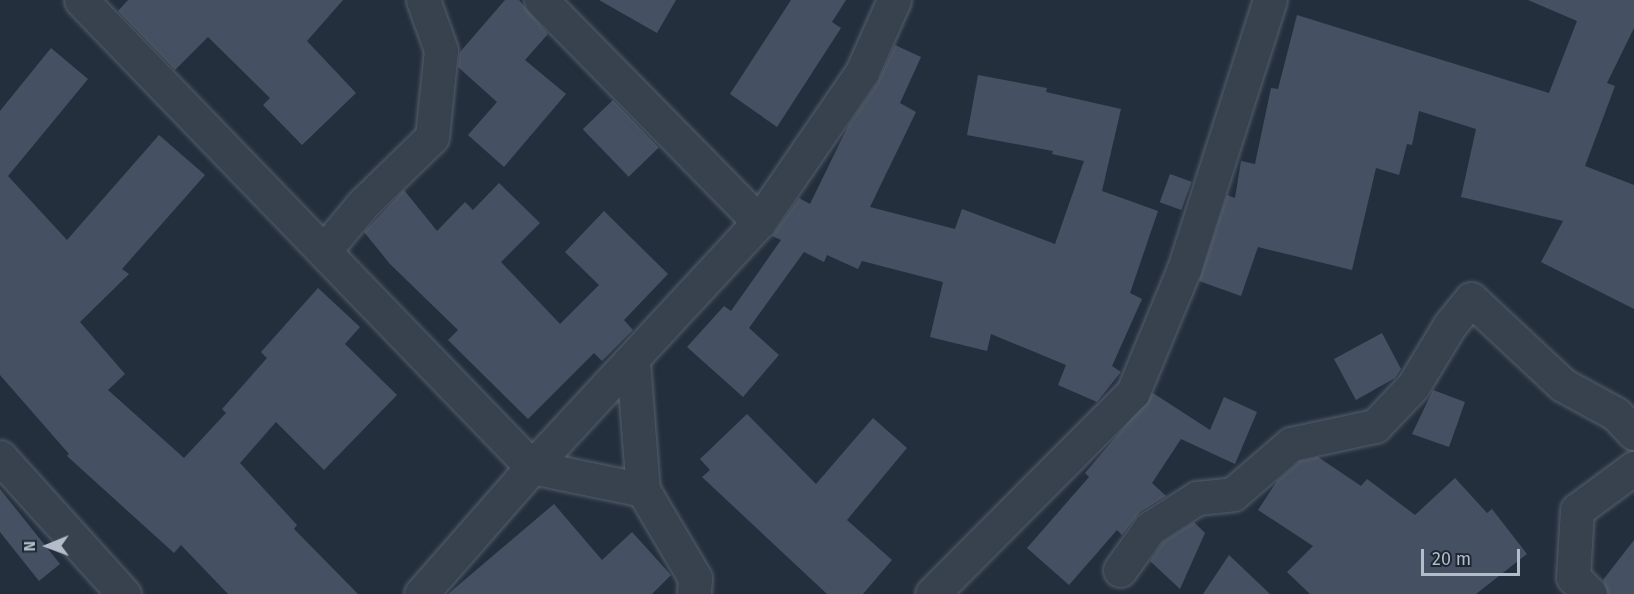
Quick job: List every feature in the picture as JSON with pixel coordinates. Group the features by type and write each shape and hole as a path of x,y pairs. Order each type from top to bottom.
{"street":[{"path":"81,0 532,467 643,490"},
{"path":"324,251 363,204 432,137 441,50 423,0"},
{"path":"542,0 759,222"},
{"path":"421,594 532,467 633,361 759,222 862,72 894,0"},
{"path":"932,594 1133,392 1184,270 1270,0"},
{"path":"1119,570 1150,528 1197,498 1233,494 1291,444 1375,426 1413,386 1450,325 1471,299 1563,385 1616,414 1634,433"},
{"path":"633,361 643,490 695,578 694,594"},
{"path":"0,457 124,594"},
{"path":"1590,594 1573,577 1577,510 1634,468"}],"building":[{"path":"128,0 343,0 307,41 356,93 302,145 263,105 270,98 208,37 175,70 118,11"},
{"path":"505,0 519,0 548,34 525,60 566,94 504,167 468,135 497,102 458,67 460,52"},
{"path":"599,0 676,0 657,33"},
{"path":"791,0 846,0 832,22 841,28 777,127 730,94"},
{"path":"1528,0 1634,0 1634,28 1607,83 1615,86 1585,166 1634,185 1634,309 1541,262 1563,221 1461,197 1476,129 1419,111 1412,145 1407,144 1399,175 1376,168 1352,270 1258,247 1241,296 1199,281 1227,195 1235,198 1241,161 1255,164 1271,88 1278,89 1297,15 1549,93 1577,21"},
{"path":"895,45 921,57 900,103 916,112 870,207 955,229 962,209 1055,244 1084,161 1052,154 1053,151 967,135 978,75 1047,88 1046,92 1121,109 1102,191 1158,211 1130,293 1142,299 1112,366 1121,372 1097,402 1058,385 1066,365 991,334 987,351 930,337 943,282 862,261 858,269 827,255 824,262 804,252 749,328 779,355 743,397 687,347 724,306 731,311 781,240 772,236 799,198 810,204 848,126 878,82"},
{"path":"51,48 88,79 8,176 67,240 159,135 205,175 122,269 129,274 80,322 125,374 108,390 184,458 226,413 222,409 267,358 261,352 318,288 360,327 345,344 397,395 324,470 276,422 240,463 297,525 294,529 358,594 228,594 181,545 174,553 67,456 69,454 0,375 0,111"},
{"path":"613,100 659,147 629,177 583,129"},
{"path":"1170,174 1192,182 1181,210 1160,202"},
{"path":"499,183 540,223 501,262 560,324 599,285 565,252 604,211 668,274 624,320 633,330 602,361 594,353 528,419 448,340 458,330 390,264 364,232 404,190 437,231 465,202 473,210"},
{"path":"1382,333 1401,369 1395,378 1356,400 1334,359"},
{"path":"1433,390 1465,402 1449,447 1412,434"},
{"path":"1153,393 1210,430 1224,397 1257,412 1235,464 1181,439 1152,483 1166,496 1140,512 1122,535 1117,530 1069,585 1027,548 1089,477 1085,473"},
{"path":"747,414 816,484 873,418 907,448 847,520 892,560 863,594 827,594 702,477 710,470 700,459"},
{"path":"1318,457 1361,486 1367,479 1415,515 1455,478 1487,513 1492,509 1527,554 1476,594 1310,594 1287,572 1313,546 1258,510 1277,481 1300,461"},
{"path":"0,489 60,564 39,581 0,532"},
{"path":"554,504 602,560 632,532 671,575 652,594 448,594"},
{"path":"1194,522 1205,533 1180,589 1150,561 1163,542"},
{"path":"1634,540 1634,594 1608,594 1603,580"},
{"path":"1229,555 1270,594 1203,594"}]}
